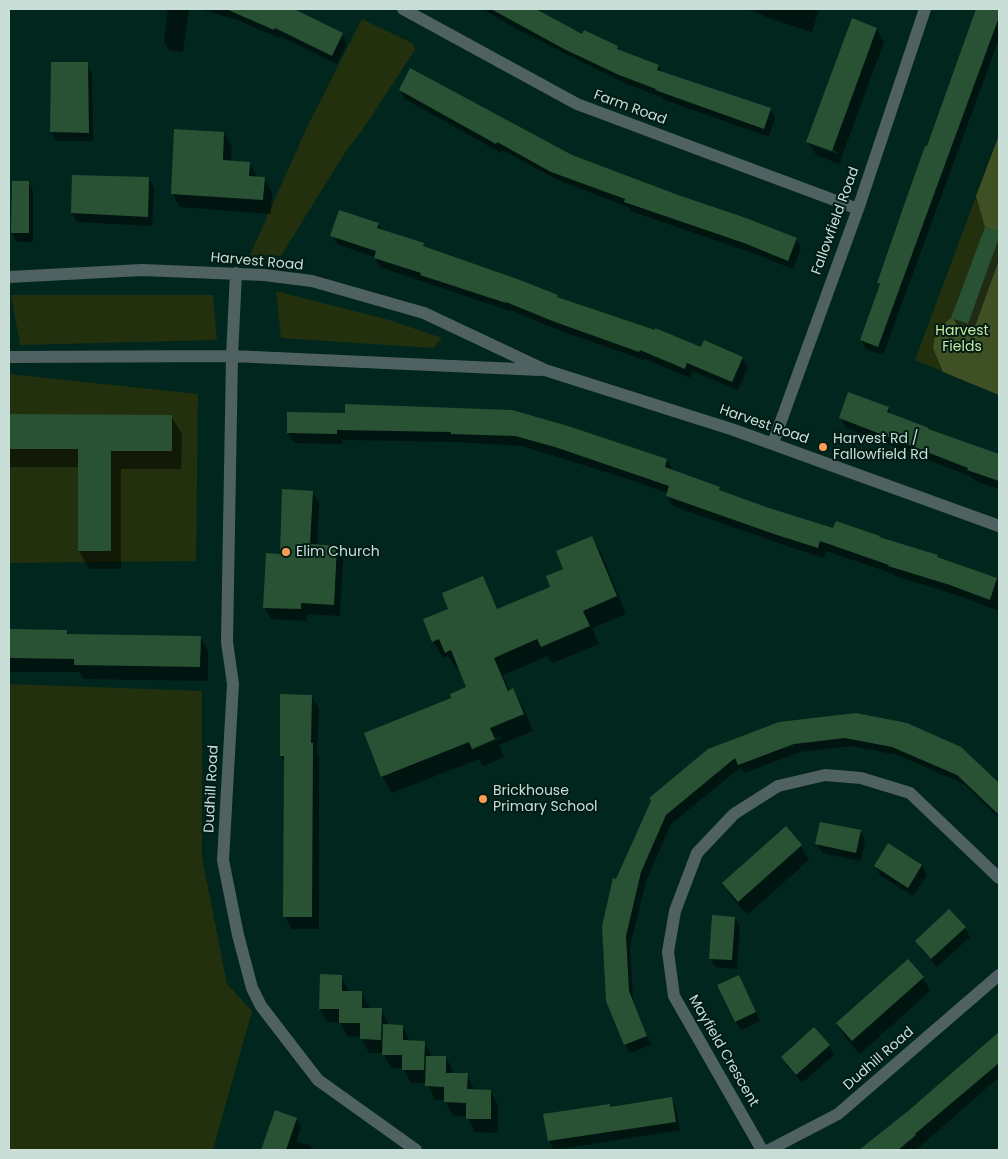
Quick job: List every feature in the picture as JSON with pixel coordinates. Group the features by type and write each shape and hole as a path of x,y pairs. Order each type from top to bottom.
{"street":[{"name":"Farm Road","path":"403,9 577,104 858,209"},
{"name":"Fallowfield Road","path":"773,443 858,209 925,9"},
{"name":"Harvest Road","path":"9,277 142,270 236,273 312,281 424,313 545,370 773,443 999,526"},
{"name":"Dudhill Road","path":"236,273 232,356 227,642 233,684 223,860 238,935 252,988 262,1006 318,1080 416,1150"},
{"name":"Harvest Road","path":"9,357 232,356 545,370"},
{"name":"Mayfield Crescent","path":"762,1150 674,996 668,952 675,911 697,853 734,814 778,786 825,775 861,778 910,793 999,878"},
{"name":"Dudhill Road","path":"768,1150 838,1114 999,975"}],"green space":[{"path":"362,19 414,44 415,50 363,129 346,151 281,256 250,255 307,127"},
{"name":"Harvest Fields","path":"999,135 999,395 915,360"},
{"path":"999,135 999,232 985,227 976,196"},
{"path":"999,238 999,395 943,372 933,348 936,330 951,318 968,324"},
{"path":"276,291 389,320 442,338 433,348 281,338"},
{"path":"11,295 213,295 217,340 20,345"},
{"path":"9,374 198,394 196,561 9,563"},
{"path":"9,684 202,691 202,857 227,984 252,1011 213,1150 9,1150"}],"building":[{"path":"226,9 294,9 343,33 332,56 275,28 274,30"},
{"path":"491,9 536,9 582,34 584,30 618,46 617,49 659,65 657,70 771,108 764,129 619,75 564,49"},
{"path":"976,9 999,9 999,17 878,347 860,340 880,284 877,283 908,194"},
{"path":"852,18 877,28 832,151 806,142"},
{"path":"51,62 88,62 89,133 50,132"},
{"path":"410,68 572,155 797,238 788,261 744,243 624,202 625,199 551,172 497,142 496,144 399,90"},
{"path":"174,129 224,132 223,160 250,162 249,176 265,177 263,200 171,194"},
{"path":"72,175 149,177 148,217 71,213"},
{"path":"12,181 29,181 29,233 11,233"},
{"path":"339,210 379,223 377,228 424,243 423,246 520,280 558,295 557,297 655,330 655,328 701,347 704,340 743,357 732,382 687,363 685,369 640,350 639,352 555,322 506,302 420,275 421,273 374,258 376,251 330,236"},
{"path":"985,227 999,232 999,238 968,324 951,318"},
{"path":"848,392 889,407 887,412 928,429 999,454 999,481 839,418"},
{"path":"345,404 512,410 571,427 667,459 665,467 720,487 719,490 769,508 833,528 836,521 879,537 938,555 937,557 997,578 990,600 820,541 818,548 774,534 666,496 669,486 555,447 515,436 451,434 451,432 337,430 337,434 287,433 287,412 345,413"},
{"path":"9,414 172,415 172,451 111,451 111,551 78,551 78,449 9,449"},
{"path":"282,489 313,491 310,544 337,546 334,605 301,603 301,609 263,608 266,553 280,554"},
{"path":"592,536 617,596 583,611 590,626 541,647 537,639 494,658 508,691 513,688 524,714 490,728 495,739 472,749 469,742 381,777 364,733 451,698 450,694 466,687 451,650 445,653 439,639 432,642 423,619 448,609 442,593 483,576 497,609 550,587 546,576 563,569 556,551"},
{"path":"9,629 67,630 67,634 201,636 200,667 74,665 74,659 9,658"},
{"path":"280,694 312,695 312,917 283,917 284,756 280,756"},
{"path":"856,713 907,723 961,747 999,783 999,815 957,775 892,747 845,738 794,744 738,765 735,758 666,815 641,872 626,936 629,991 647,1036 624,1045 606,1001 602,926 613,878 616,879 651,801 649,798 708,749 779,722"},
{"path":"820,822 861,830 856,853 815,844"},
{"path":"786,826 802,845 738,902 722,883"},
{"path":"888,843 922,865 908,888 874,866"},
{"path":"949,909 966,927 931,959 915,941"},
{"path":"712,915 735,917 732,960 709,959"},
{"path":"908,959 924,977 852,1041 836,1023"},
{"path":"320,974 342,975 342,991 362,991 362,1008 382,1008 381,1040 360,1039 360,1023 339,1023 339,1009 319,1009"},
{"path":"739,975 756,1012 735,1022 717,985"},
{"path":"383,1024 403,1025 403,1040 425,1041 424,1070 402,1070 402,1055 382,1055"},
{"path":"814,1027 830,1045 796,1075 781,1057"},
{"path":"999,1032 999,1063 916,1135 898,1150 859,1150 908,1111"},
{"path":"426,1056 446,1056 446,1073 468,1073 467,1089 491,1090 491,1119 466,1119 466,1103 444,1102 444,1087 425,1086"},
{"path":"672,1097 676,1122 548,1141 543,1114 610,1104 610,1107"},
{"path":"275,1110 297,1118 286,1150 261,1150"}],"place":[{"name":"Harvest Rd / Fallowfield Rd","path":"823,447"},
{"name":"Elim Church","path":"286,552"},
{"name":"Brickhouse Primary School","path":"483,799"}]}
